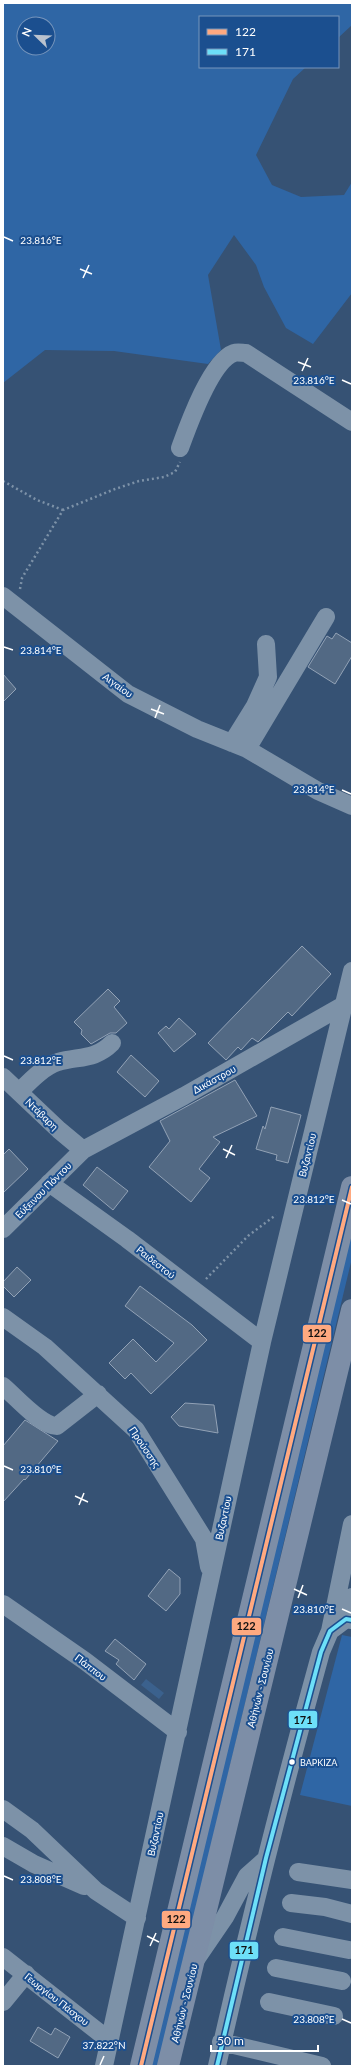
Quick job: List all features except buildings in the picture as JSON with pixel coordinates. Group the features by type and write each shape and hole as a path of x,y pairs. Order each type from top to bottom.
{"main road":[{"path":"141,2066 352,1187"},
{"name":"Αθήνών - Σουνίου","path":"168,2066 352,1310"}],"street":[{"path":"180,448 194,411 213,374 222,362 233,353 246,353 352,422"},
{"name":"Αιγαίου","path":"9,601 128,694 197,729 239,746 318,791 352,806"},
{"path":"239,746 326,617"},
{"path":"239,746 268,677 266,644"},
{"name":"Βυζαντίου","path":"104,2066 262,1342 296,1200 348,1003 352,971"},
{"name":"Δικάστρου","path":"83,1150 348,1003"},
{"path":"19,1092 40,1072 57,1062 103,1052 112,1043"},
{"name":"Ντάβαρη","path":"3,1077 59,1130 83,1150"},
{"name":"Εύξεινου Πόντου","path":"3,1229 83,1150"},
{"name":"Ραιδεστού","path":"49,1184 126,1239 262,1342"},
{"name":"Προύσσης","path":"3,1317 45,1346 136,1430 204,1539 210,1576"},
{"path":"3,1386 43,1421 51,1426 57,1426 98,1394"},
{"path":"217,2066 221,2042 265,1860 321,1652 330,1631 352,1524"},
{"path":"330,1631 349,1620 352,1597"},
{"name":"Πάππου","path":"3,1604 85,1661 178,1732"},
{"path":"3,1809 32,1830 96,1891"},
{"path":"3,1846 34,1864 96,1891 137,1918"},
{"path":"193,1964 225,1918 241,1884 247,1876 265,1860"},
{"path":"298,1872 352,1880"},
{"path":"291,1903 325,1907 352,1914"},
{"path":"283,1937 349,1950"},
{"name":"Γεωργίου Πάσχου","path":"3,1957 110,2041"},
{"path":"276,1968 342,1981"},
{"path":"3,2002 26,1974"},
{"path":"269,2002 334,2016"},
{"path":"221,2042 322,2066"}],"path":[{"path":"9,601 63,510 115,488 139,481 164,477 175,472 181,455 180,448"},
{"path":"3,481 37,500 63,510"},
{"path":"194,1291 248,1236 296,1200"}],"shaded area":[{"path":"3,3 352,3 352,25 339,37 339,16 199,16 199,68 305,68 293,79 256,155 272,185 301,197 344,195 352,182 352,293 313,344 286,328 264,287 256,265 234,235 208,275 221,350 208,364 114,351 45,350 3,383"},
{"path":"352,1225 352,1258 158,2066 150,2066"},
{"path":"342,1635 352,1637 352,1806 300,1795"},
{"path":"146,1679 164,1693 159,1699 141,1685"}],"transit line":[{"name":"122","path":"141,2066 352,1187"},
{"name":"171","path":"217,2066 266,1858 321,1652 330,1631 346,1619 352,1620"}],"place":[{"name":"ΒΑΡΚΙΖΑ","path":"292,1762"}]}
